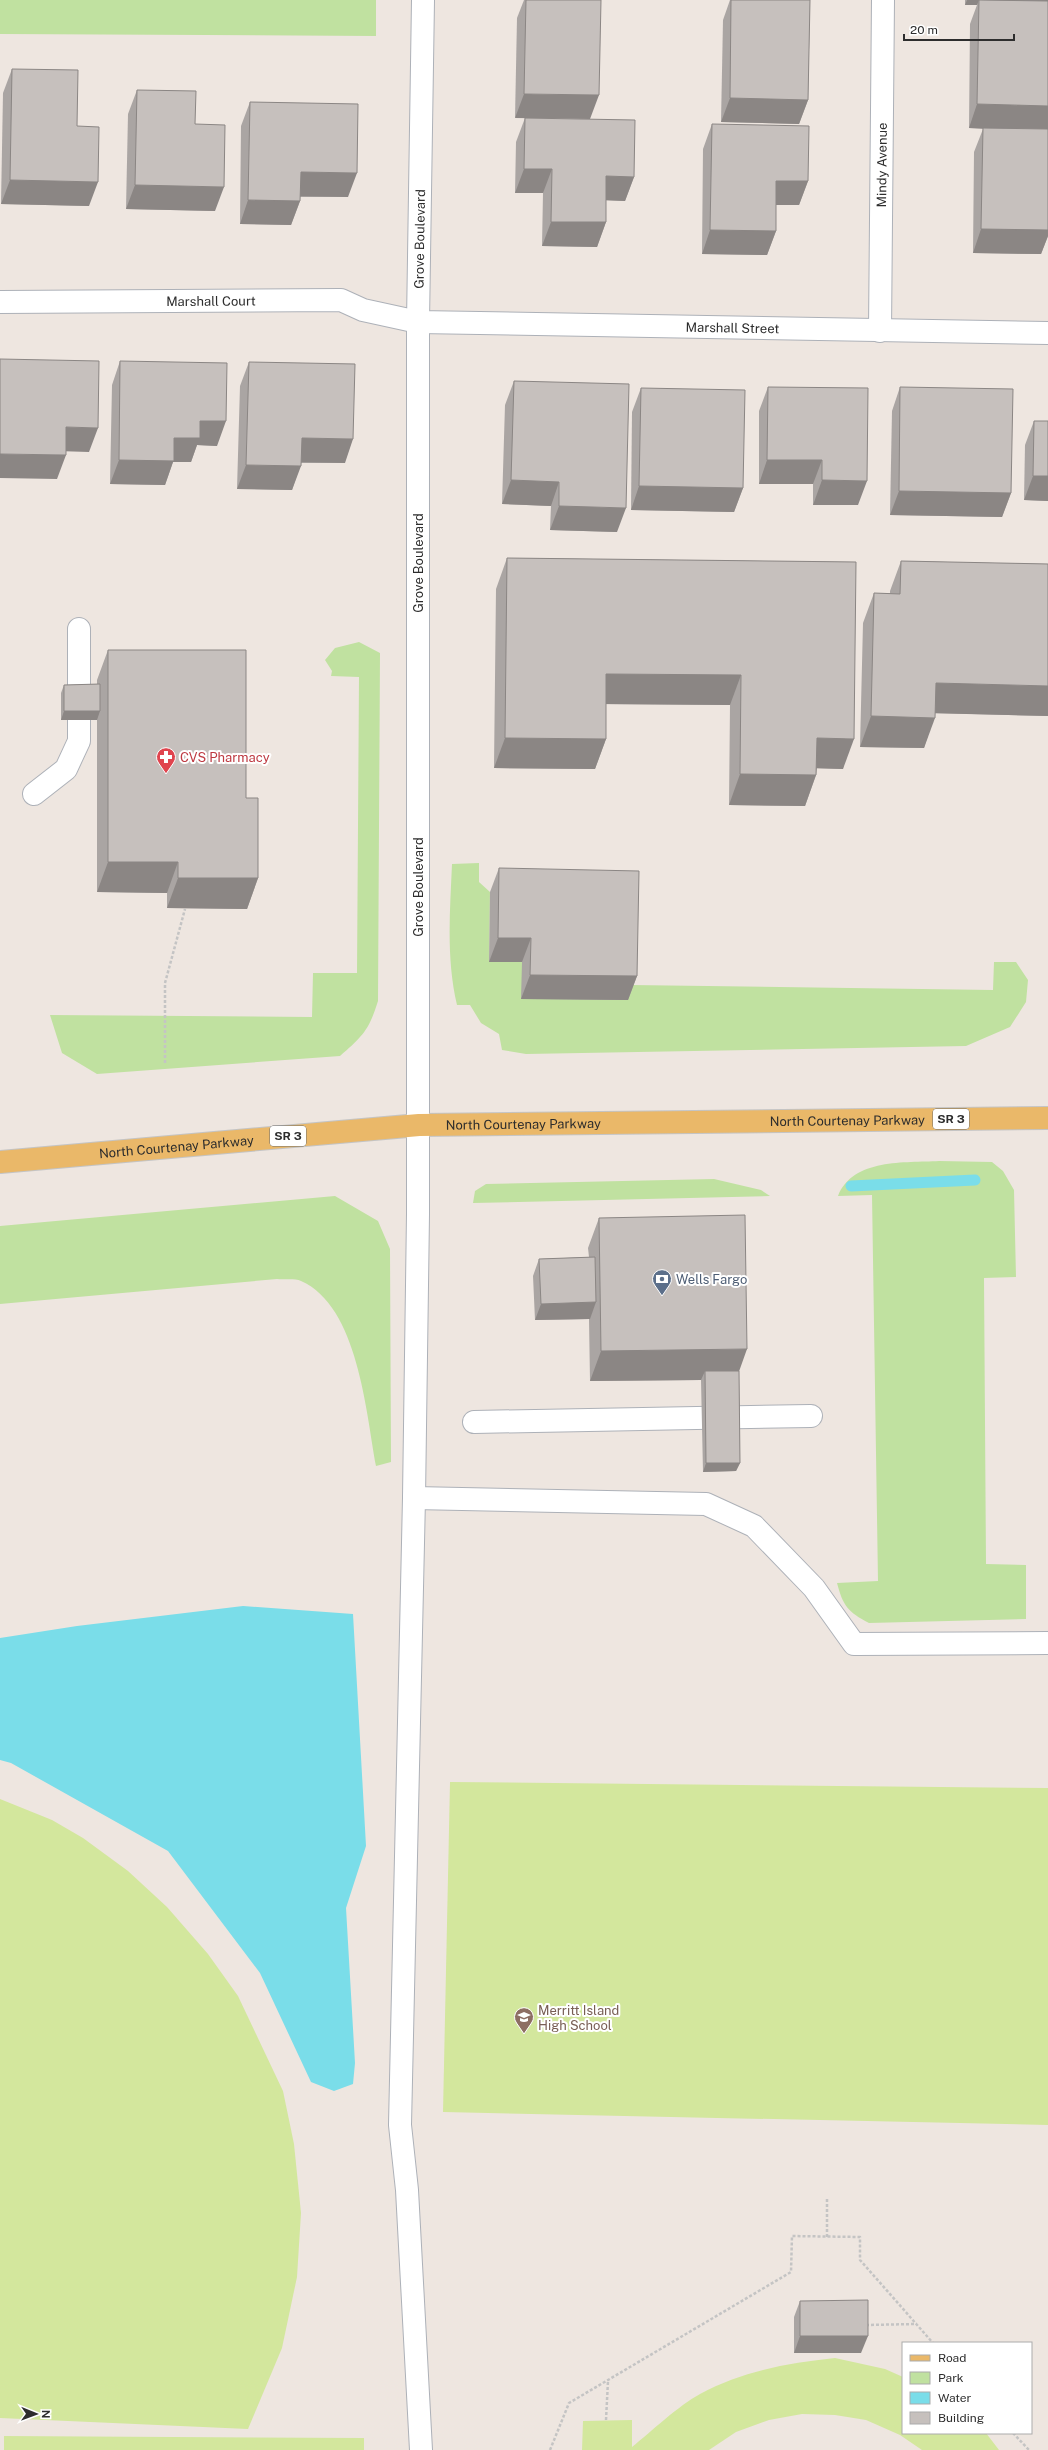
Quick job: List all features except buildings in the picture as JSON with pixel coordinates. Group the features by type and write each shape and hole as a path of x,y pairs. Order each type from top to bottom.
{"main road":[{"name":"North Courtenay Parkway","path":"0,1162 419,1125 1048,1118"}],"street":[{"name":"Grove Boulevard","path":"421,2450 407,2190 400,2125 414,1498 419,1125 418,322 424,0"},
{"name":"Mindy Avenue","path":"880,331 883,0"},
{"name":"Marshall Court","path":"0,302 341,300 362,310 418,322"},
{"name":"Marshall Street","path":"418,322 1048,333"},
{"path":"34,794 66,769 79,741 79,629"},
{"path":"474,1422 811,1416"},
{"path":"414,1498 706,1504 754,1526 814,1588 854,1644 1048,1643"}],"path":[{"path":"164,1062 165,983 185,908"},
{"path":"827,2197 827,2237"},
{"path":"550,2450 570,2403 791,2272 792,2236 860,2237 860,2260 932,2342"},
{"path":"861,2325 917,2324"},
{"path":"606,2420 608,2381"},
{"path":"1014,2434 1029,2450"}],"green space":[{"path":"0,0 376,0 376,36 0,34"},
{"path":"359,642 380,653 378,1001 372,1019 364,1032 340,1056 97,1074 62,1053 50,1015 312,1017 313,973 357,973 359,677 331,676 332,671 325,660 335,648"},
{"path":"479,863 479,882 490,892 489,962 522,962 522,999 631,985 993,990 994,962 1016,962 1028,980 1026,1002 1010,1027 966,1046 526,1054 502,1050 499,1034 481,1023 470,1005 457,1005 451,970 450,899 452,864"},
{"path":"939,1161 992,1162 1003,1171 1014,1190 1016,1277 984,1278 986,1564 1026,1565 1026,1619 869,1623 847,1608 837,1583 878,1581 872,1195 838,1196 845,1184 855,1175 868,1169 896,1163"},
{"path":"714,1179 761,1190 770,1196 473,1203 475,1191 486,1184"},
{"path":"335,1196 378,1221 390,1249 391,1462 376,1466 363,1390 347,1336 335,1313 320,1294 301,1281 277,1279 0,1304 0,1226"},
{"path":"450,1782 1048,1788 1048,2125 443,2112"},
{"path":"0,1799 52,1820 83,1838 128,1871 167,1907 208,1954 238,1996 283,2091 294,2144 301,2213 297,2277 282,2348 248,2429 0,2418"},
{"path":"835,2358 885,2369 902,2377 902,2434 987,2434 999,2450 922,2450 900,2435 866,2420 835,2415 802,2414 769,2420 736,2432 709,2450 582,2450 583,2421 632,2420 632,2447 665,2419 700,2394 732,2379 766,2369 800,2362"},
{"path":"4,2436 364,2438 364,2450 4,2450"}],"water":[{"path":"243,1606 353,1614 366,1846 346,1908 355,2063 353,2084 334,2091 311,2082 260,1973 168,1851 11,1763 0,1760 0,1638 77,1626"}],"waterway":[{"path":"851,1186 975,1180"}],"place":[{"name":"CVS Pharmacy","path":"166,774"},
{"name":"Wells Fargo","path":"662,1296"},
{"name":"Merritt Island High School","path":"524,2034"}]}
